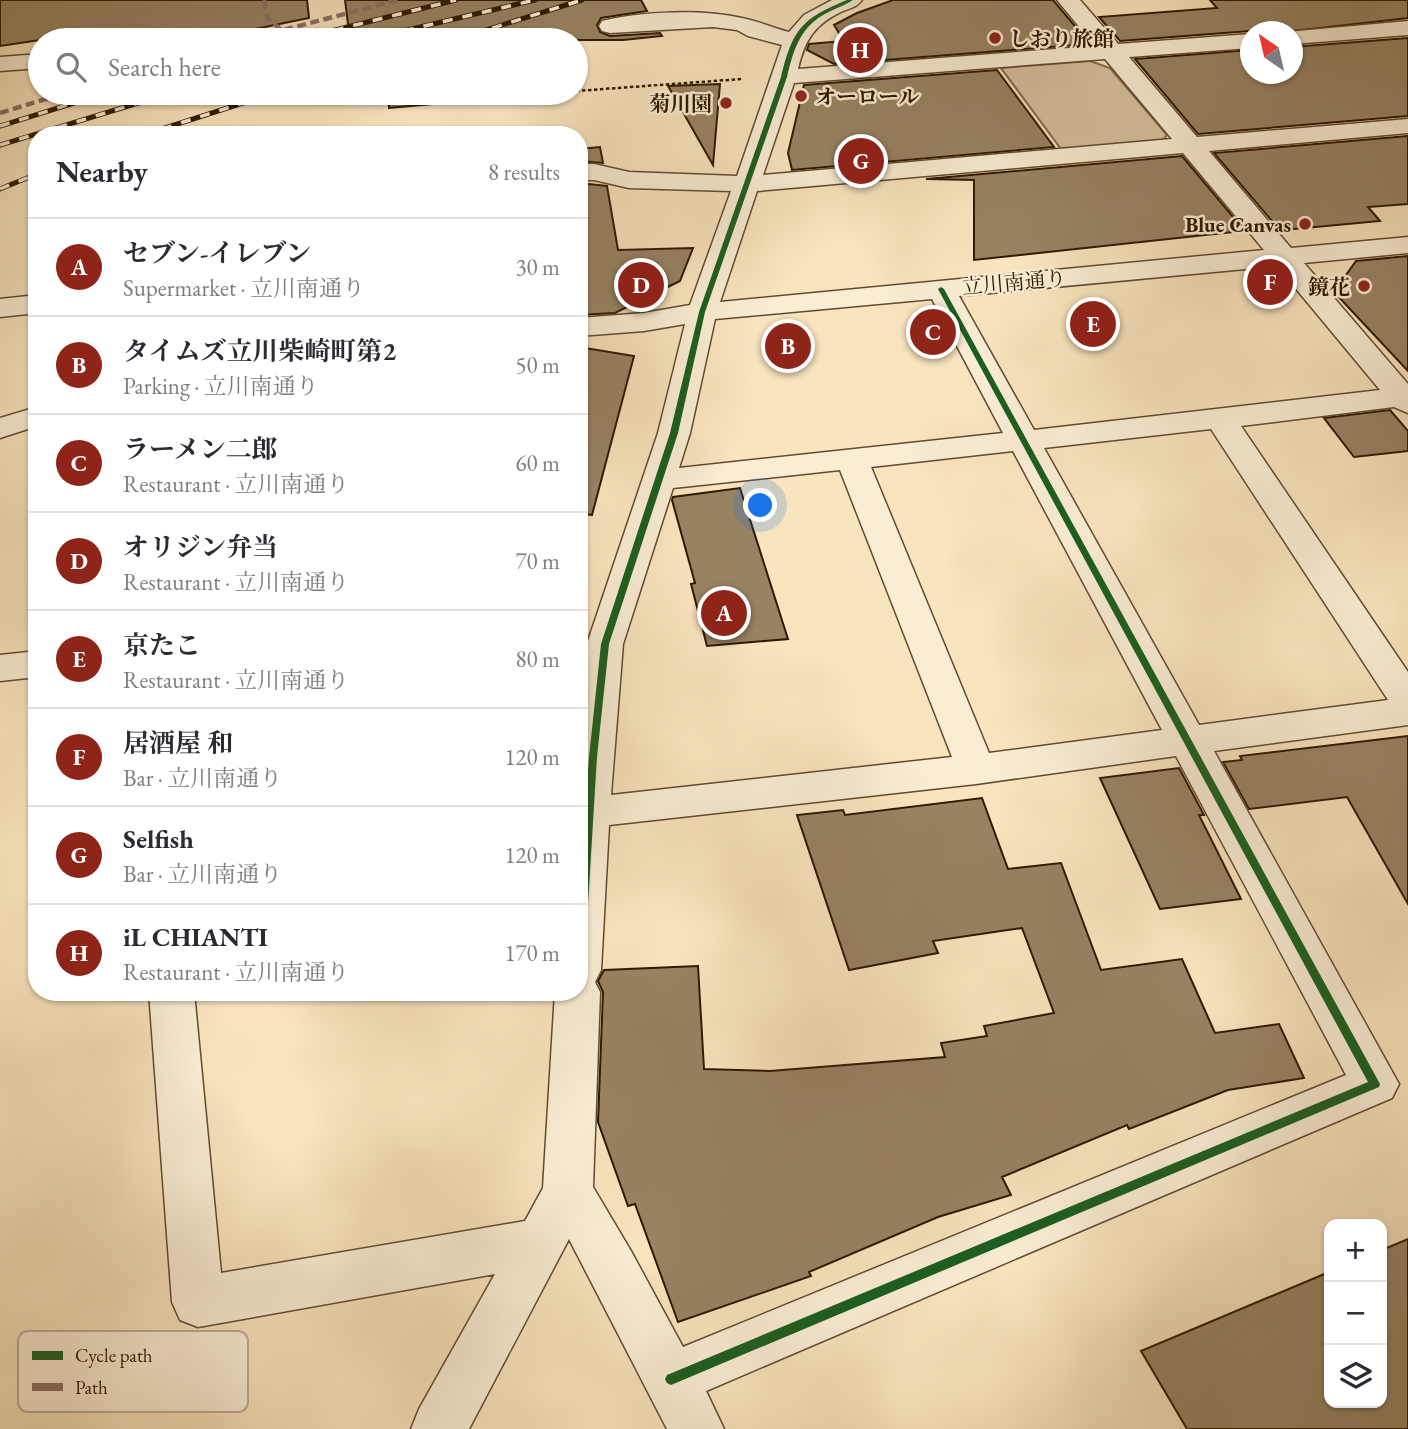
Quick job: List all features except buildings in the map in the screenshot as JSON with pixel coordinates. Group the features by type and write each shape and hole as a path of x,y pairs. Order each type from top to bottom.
{"street":[{"path":"743,24 752,0"},
{"path":"1068,0 1406,399"},
{"path":"588,852 593,757 605,644 674,433 702,312 784,77 793,41 814,18 842,1"},
{"path":"610,26 665,22 743,24 758,32 775,33 793,41"},
{"path":"1303,36 1408,28"},
{"path":"784,77 1240,42"},
{"path":"0,64 28,62"},
{"path":"588,172 629,180 746,184 1408,125"},
{"name":"立川南通り","path":"588,326 644,322 702,312 1408,244"},
{"path":"671,1378 1375,1084 941,289"},
{"path":"0,308 28,305"},
{"path":"657,480 1406,399"},
{"path":"0,428 28,419"},
{"path":"1220,419 1408,701"},
{"path":"851,457 976,769"},
{"path":"0,668 28,665"},
{"path":"591,812 976,769 1408,711"},
{"path":"172,1001 198,1302 540,1242"},
{"path":"439,1429 568,1191 578,1001"},
{"path":"568,1191 671,1378 696,1429"}],"path":[{"path":"588,89 784,77"}],"shaded area":[{"path":"1090,61 1110,68 1167,135 1163,140 1061,149 1001,68"}],"railway":[{"path":"343,28 456,0"},
{"path":"416,28 535,0"},
{"path":"492,28 582,0"},
{"path":"0,126 67,105"},
{"path":"62,126 132,105"},
{"path":"171,126 237,105"},
{"path":"0,145 28,136"},
{"path":"0,189 28,178"}],"marked path":[{"path":"264,0 267,17 279,28"},
{"path":"291,28 398,0"},
{"path":"0,113 28,104"}],"cycle path":[{"path":"588,833 605,644 674,433 702,312 798,35 811,20 851,0"},
{"path":"671,1379 1375,1084 941,289"}],"place":[{"name":"しおり旅館","path":"995,38"},
{"name":"iL CHIANTI","path":"860,50"},
{"name":"オーロール","path":"801,96"},
{"name":"菊川園","path":"726,103"},
{"name":"Selfish","path":"861,161"},
{"name":"Blue Canvas","path":"1305,224"},
{"name":"居酒屋 和","path":"1270,282"},
{"name":"オリジン弁当","path":"641,285"},
{"name":"鏡花","path":"1364,286"},
{"name":"京たこ","path":"1093,324"},
{"name":"ラーメン二郎","path":"933,332"},
{"name":"タイムズ立川柴崎町第2","path":"788,346"},
{"name":"セブン-イレブン","path":"724,613"}]}
